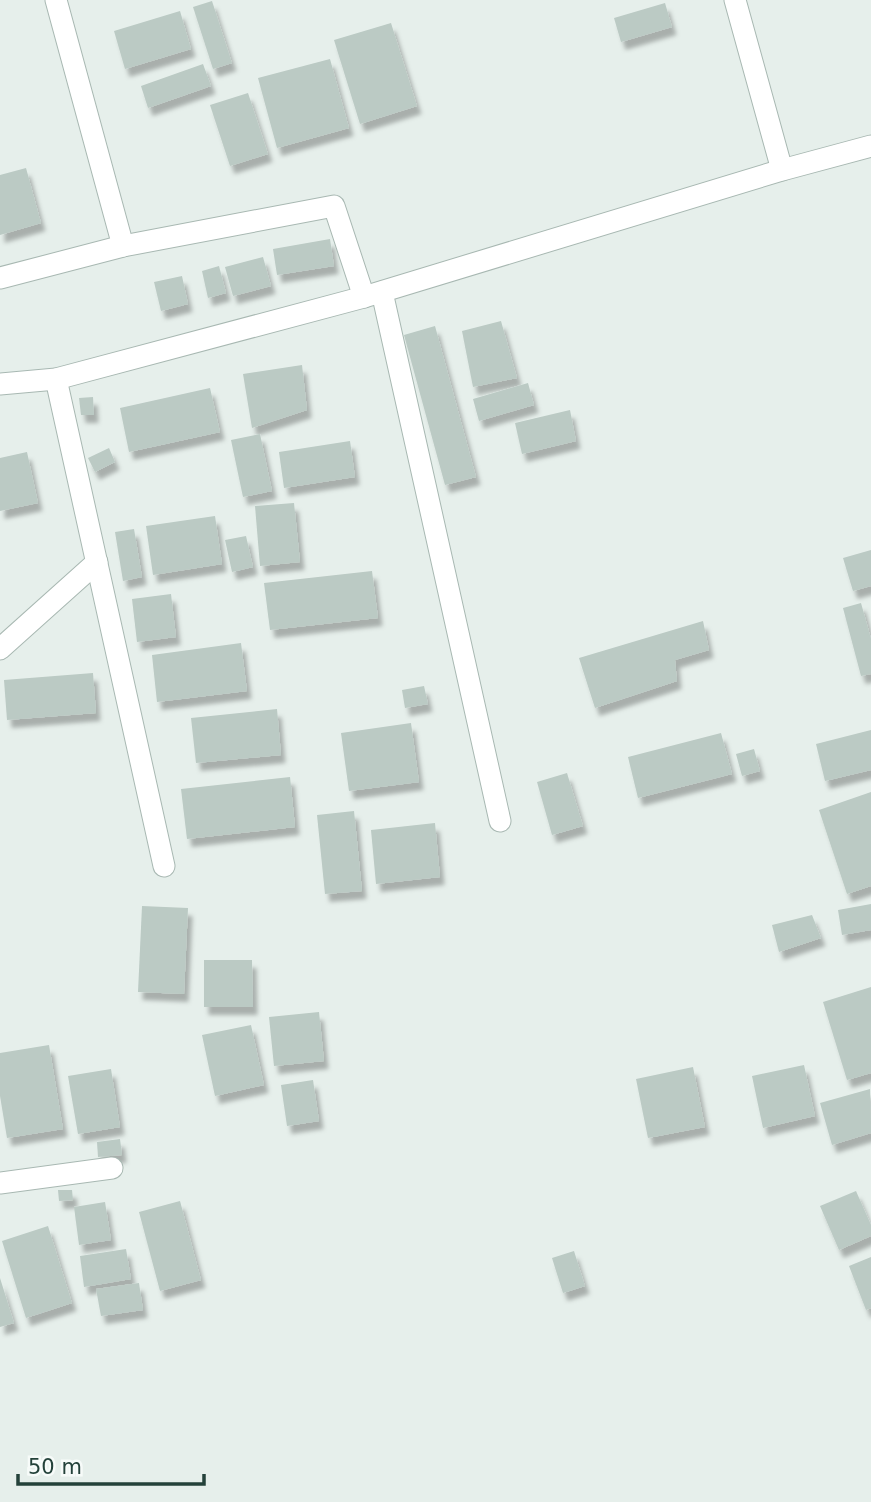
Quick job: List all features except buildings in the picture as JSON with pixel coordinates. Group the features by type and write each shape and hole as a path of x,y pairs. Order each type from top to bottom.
{"street":[{"path":"56,0 123,246"},
{"path":"734,0 782,170"},
{"path":"0,384 56,379 373,295 782,170 871,146"},
{"path":"0,278 123,246 334,206 373,295 500,821"},
{"path":"56,379 164,866"},
{"path":"0,649 97,562"},
{"path":"0,1183 112,1168"}]}
